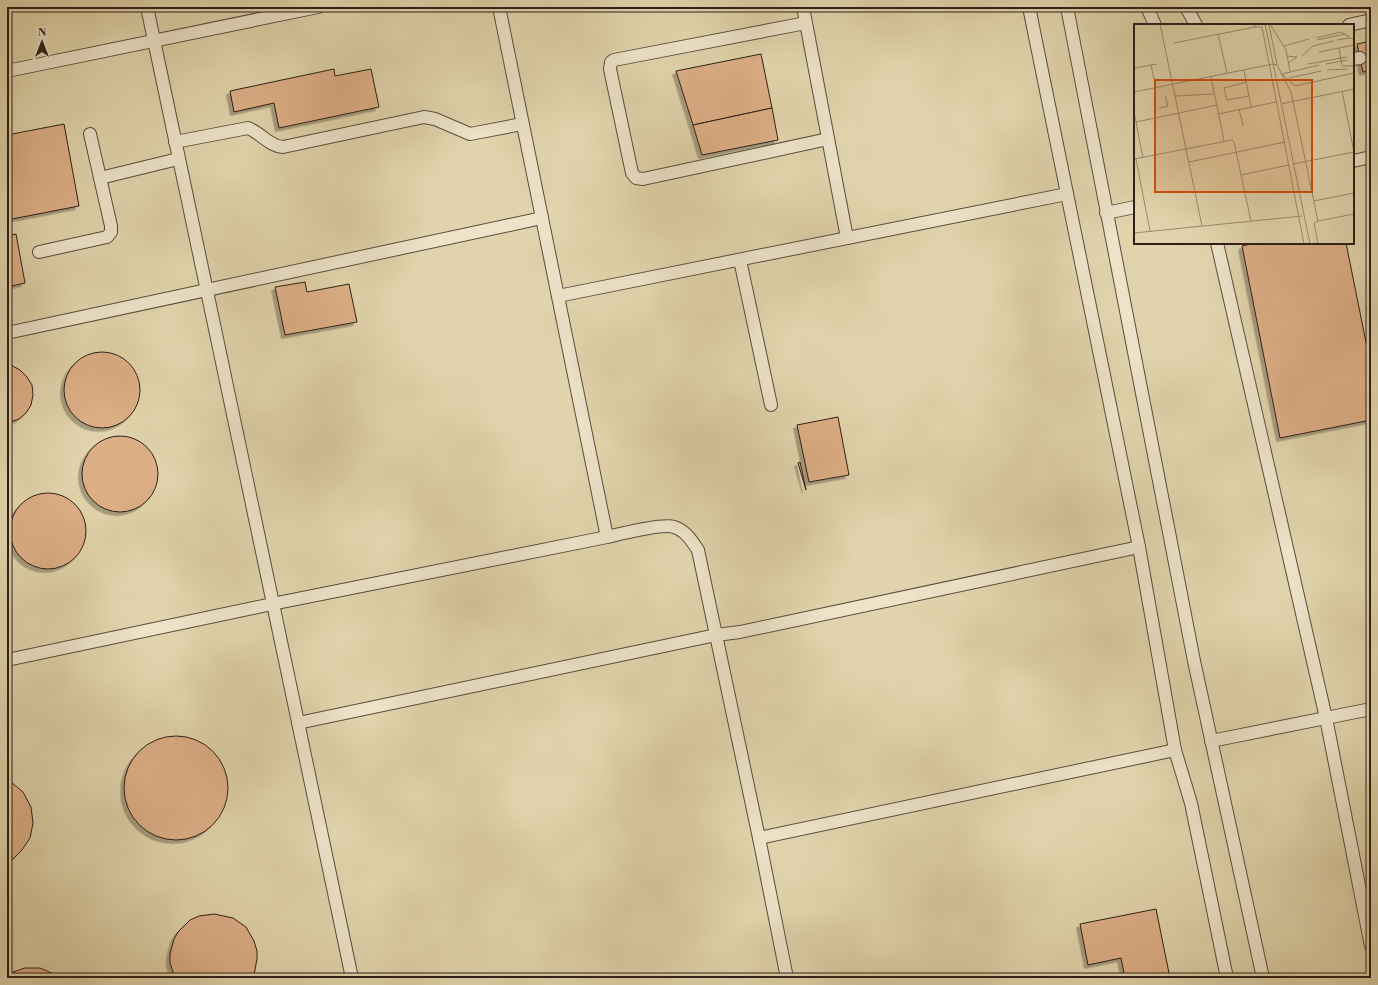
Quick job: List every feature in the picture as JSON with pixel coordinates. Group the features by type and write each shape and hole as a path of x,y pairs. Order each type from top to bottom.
{"lane":[{"path":"147,7 352,978"},
{"path":"7,71 318,7"},
{"path":"499,7 607,537"},
{"path":"802,7 847,238"},
{"path":"1029,7 1139,547 1175,750 1191,803 1227,978"},
{"path":"1067,7 1194,661 1262,978"},
{"path":"1147,7 1155,24"},
{"path":"1186,7 1195,24"},
{"path":"1353,24 1371,20"},
{"path":"806,23 614,60 610,62 610,69 632,173 636,178 643,179 828,139"},
{"path":"175,142 248,128 254,130 272,144 283,147 424,118 435,119 470,134 522,124"},
{"path":"39,252 107,236 111,232 111,226 90,134"},
{"path":"1354,161 1371,157"},
{"path":"100,178 178,159"},
{"path":"558,296 1067,194"},
{"path":"1106,213 1134,207"},
{"path":"7,333 542,218"},
{"path":"1217,244 1326,718 1371,946"},
{"path":"740,260 771,404"},
{"path":"7,660 272,604 658,527 674,526 688,535 698,550 787,978"},
{"path":"298,723 716,635 747,631 1139,547"},
{"path":"1211,741 1371,709"},
{"path":"759,838 1175,750"}],"building":[{"path":"1371,41 1371,70 1363,72 1357,44"},
{"path":"761,54 772,108 693,125 676,71"},
{"path":"334,69 335,76 371,69 379,107 279,128 274,103 234,112 230,91"},
{"path":"772,108 778,140 702,155 693,125"},
{"path":"64,124 79,206 7,220 7,135"},
{"path":"16,234 25,283 7,287 7,236"},
{"path":"1251,244 1346,244 1371,367 1371,420 1280,438 1242,246"},
{"path":"305,282 307,292 349,284 357,322 285,335 275,287"},
{"path":"102,352 117,355 129,363 137,375 140,390 137,405 129,417 117,425 102,428 87,425 75,417 67,405 64,390 67,375 75,363 87,355"},
{"path":"7,365 11,365 20,370 27,377 32,385 33,395 31,405 26,413 19,419 7,423"},
{"path":"838,417 849,475 809,482 797,425"},
{"path":"120,436 135,439 147,447 155,459 158,474 155,489 147,501 135,509 120,512 105,509 93,501 85,489 82,474 85,459 93,447 105,439"},
{"path":"800,462 806,490 798,463"},
{"path":"41,493 55,493 69,499 80,510 86,524 86,538 83,546 75,558 69,563 55,569 41,569 27,563 16,552 10,538 10,524 16,510 27,499"},
{"path":"176,736 196,740 213,751 224,768 228,788 224,808 213,825 196,836 176,840 156,836 139,825 128,808 124,788 128,768 139,751 156,740"},
{"path":"7,780 23,792 31,807 33,823 30,838 22,850 7,863"},
{"path":"1156,909 1170,978 1125,978 1121,958 1088,965 1080,924"},
{"path":"214,914 233,918 246,927 254,941 257,951 254,975 252,978 175,978 170,963 170,954 174,939 178,932 190,920 199,916"},
{"path":"25,968 40,968 54,974 58,978 7,978 7,975 10,973"}]}
